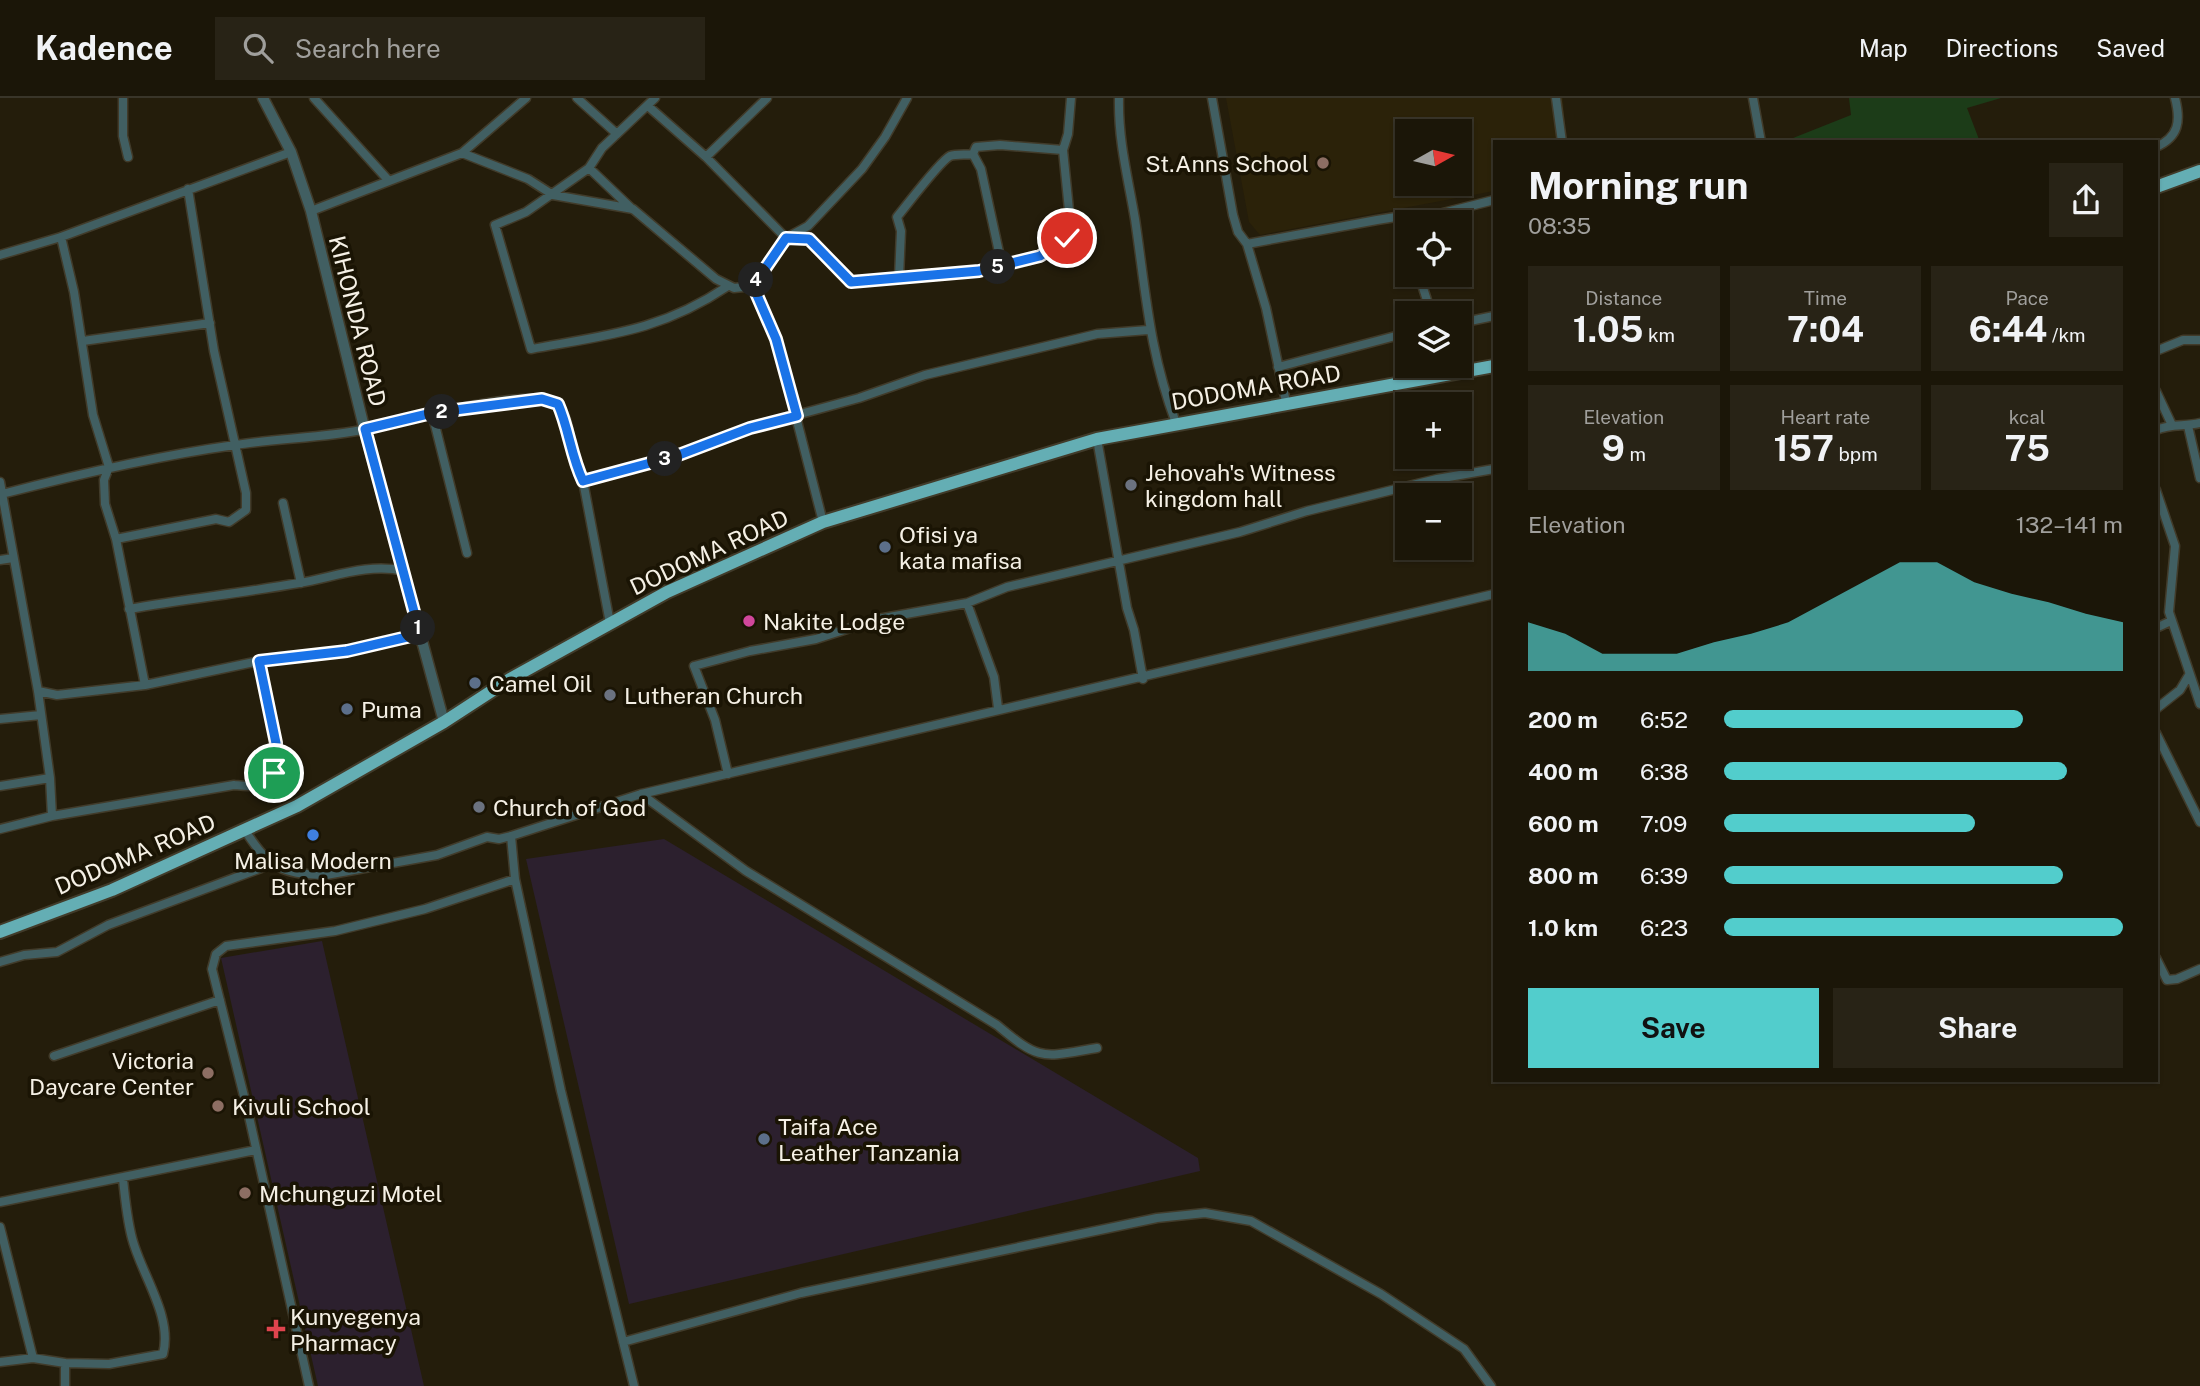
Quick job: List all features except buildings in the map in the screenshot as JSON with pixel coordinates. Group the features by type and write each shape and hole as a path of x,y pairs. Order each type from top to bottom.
{"highway":[{"path":"2158,186 2200,171"},
{"name":"DODOMA ROAD","path":"1472,368 1493,366"},
{"name":"DODOMA ROAD","path":"0,932 145,876 297,806 444,722 510,679 667,592 823,522 1097,439 1407,378"}],"street":[{"path":"123,98 123,136 128,157"},
{"name":"KIHONDA ROAD","path":"263,98 290,152 312,211 365,429 444,722"},
{"path":"314,98 389,181"},
{"path":"312,211 462,153 526,98"},
{"path":"577,98 617,134"},
{"path":"655,98 617,134 589,168 526,212 495,225 531,349 641,328 685,313 728,286 753,286"},
{"path":"706,156 767,98"},
{"path":"753,286 786,238 808,226 862,169 885,137 907,98"},
{"path":"648,106 706,156 786,238 809,239 851,282 953,275 1002,266 1051,251 1069,235 1071,216 1063,150 1068,134 1071,98"},
{"path":"1119,98 1118,126 1135,220 1148,330 1176,423"},
{"path":"1212,98 1233,215 1238,232 1247,244 1266,308 1286,402"},
{"path":"1556,98 1562,140"},
{"path":"1753,98 1761,140"},
{"path":"2158,146 2165,143 2177,130 2179,114 2175,98"},
{"path":"973,154 976,147 1000,145 1063,150"},
{"path":"0,255 61,237 290,152"},
{"path":"462,153 528,179 553,195 633,209"},
{"path":"899,277 901,231 897,217 923,188 937,165 951,156 973,154"},
{"path":"973,154 981,169 1002,266"},
{"path":"589,168 699,267 728,286"},
{"path":"116,539 216,519 229,522 239,518 246,510 247,501 210,323 188,190"},
{"path":"1455,210 1493,200"},
{"path":"1247,244 1395,217"},
{"path":"61,237 83,341 93,415 109,467 103,480 104,495 116,539 145,685"},
{"path":"753,286 776,339 823,522"},
{"path":"1472,321 1493,316"},
{"path":"83,341 210,323"},
{"path":"583,481 676,456 750,428 797,416 925,375 1097,334 1148,330"},
{"path":"1278,367 1395,335"},
{"path":"2158,350 2183,340 2200,340"},
{"path":"2158,395 2171,423"},
{"path":"2,494 109,467 234,445 365,429 432,413 504,402 550,400 558,404 564,417 574,461 583,481 610,623"},
{"path":"432,413 467,553"},
{"path":"2158,429 2171,423 2188,426 2200,423"},
{"path":"2188,426 2200,478"},
{"path":"1097,439 1143,679"},
{"path":"729,774 715,720 694,666 750,651 816,639 878,619 967,603 1007,587 1119,562 1437,479 1493,469"},
{"path":"0,482 38,691 50,778 52,816"},
{"path":"2158,497 2175,546 2167,604 2200,704"},
{"path":"283,503 300,583"},
{"path":"0,560 13,558"},
{"path":"129,609 300,583 384,566 404,570"},
{"path":"244,829 262,856 280,870 326,875 437,855 487,837 499,839 511,836 641,793 998,708 1143,679 1493,594"},
{"path":"967,603 994,677 998,708"},
{"path":"2158,627 2171,621"},
{"path":"38,691 57,695 145,685 259,661 347,651 420,634"},
{"path":"0,829 52,816 234,785 256,785 267,780 274,773 276,743 259,661"},
{"path":"2158,707 2180,690 2189,675"},
{"path":"0,719 41,715"},
{"path":"2158,737 2200,822"},
{"path":"0,786 50,778"},
{"path":"641,793 746,871 997,1025 1028,1051 1046,1056 1097,1048"},
{"path":"511,836 515,879 561,1091 634,1386"},
{"path":"0,962 24,955 57,952 108,925 272,864"},
{"path":"309,1386 212,969 216,954 226,946 348,928 425,909 515,879"},
{"path":"2158,962 2167,980 2177,979 2200,969"},
{"path":"54,1055 220,1000"},
{"path":"0,1202 256,1150"},
{"path":"0,1362 33,1358 65,1363 109,1364 163,1354 165,1346 159,1309 133,1240 123,1179"},
{"path":"623,1342 801,1293 1157,1218 1205,1213 1251,1221 1370,1288 1464,1349 1491,1386"},
{"path":"0,1227 33,1358"},
{"path":"65,1363 65,1386"}],"shaded area":[{"name":"St.Anns School","path":"1226,98 1563,98 1566,140 1493,140 1493,191 1472,195 1472,119 1395,119 1395,196 1467,196 1260,235 1249,222"},
{"path":"664,839 1198,1158 1200,1171 629,1304 526,859"},
{"path":"322,941 424,1386 318,1386 221,958"}],"green space":[{"path":"1849,98 2001,98 1967,108 1979,140 1788,140 1851,115"}],"place":[{"name":"St.Anns School","path":"1323,163"},
{"name":"Jehovah's Witness kingdom hall","path":"1131,485"},
{"name":"Ofisi ya kata mafisa","path":"885,547"},
{"name":"Nakite Lodge","path":"749,621"},
{"name":"Camel Oil","path":"475,683"},
{"name":"Lutheran Church","path":"610,695"},
{"name":"Puma","path":"347,709"},
{"name":"Church of God","path":"479,807"},
{"name":"Malisa Modern Butcher","path":"313,835"},
{"name":"Victoria Daycare Center","path":"208,1073"},
{"name":"Kivuli School","path":"218,1106"},
{"name":"Taifa Ace Leather Tanzania","path":"764,1139"},
{"name":"Mchunguzi Motel","path":"245,1193"},
{"name":"Kunyegenya Pharmacy","path":"276,1329"}],"route":[{"path":"274,773 276,743 259,661 347,651 420,634 365,429 432,413 534,398 558,404 564,417 574,461 583,481 676,456 750,428 797,416 776,339 753,286 765,264 786,238 809,239 851,282 979,271 1040,256 1067,238"}]}
